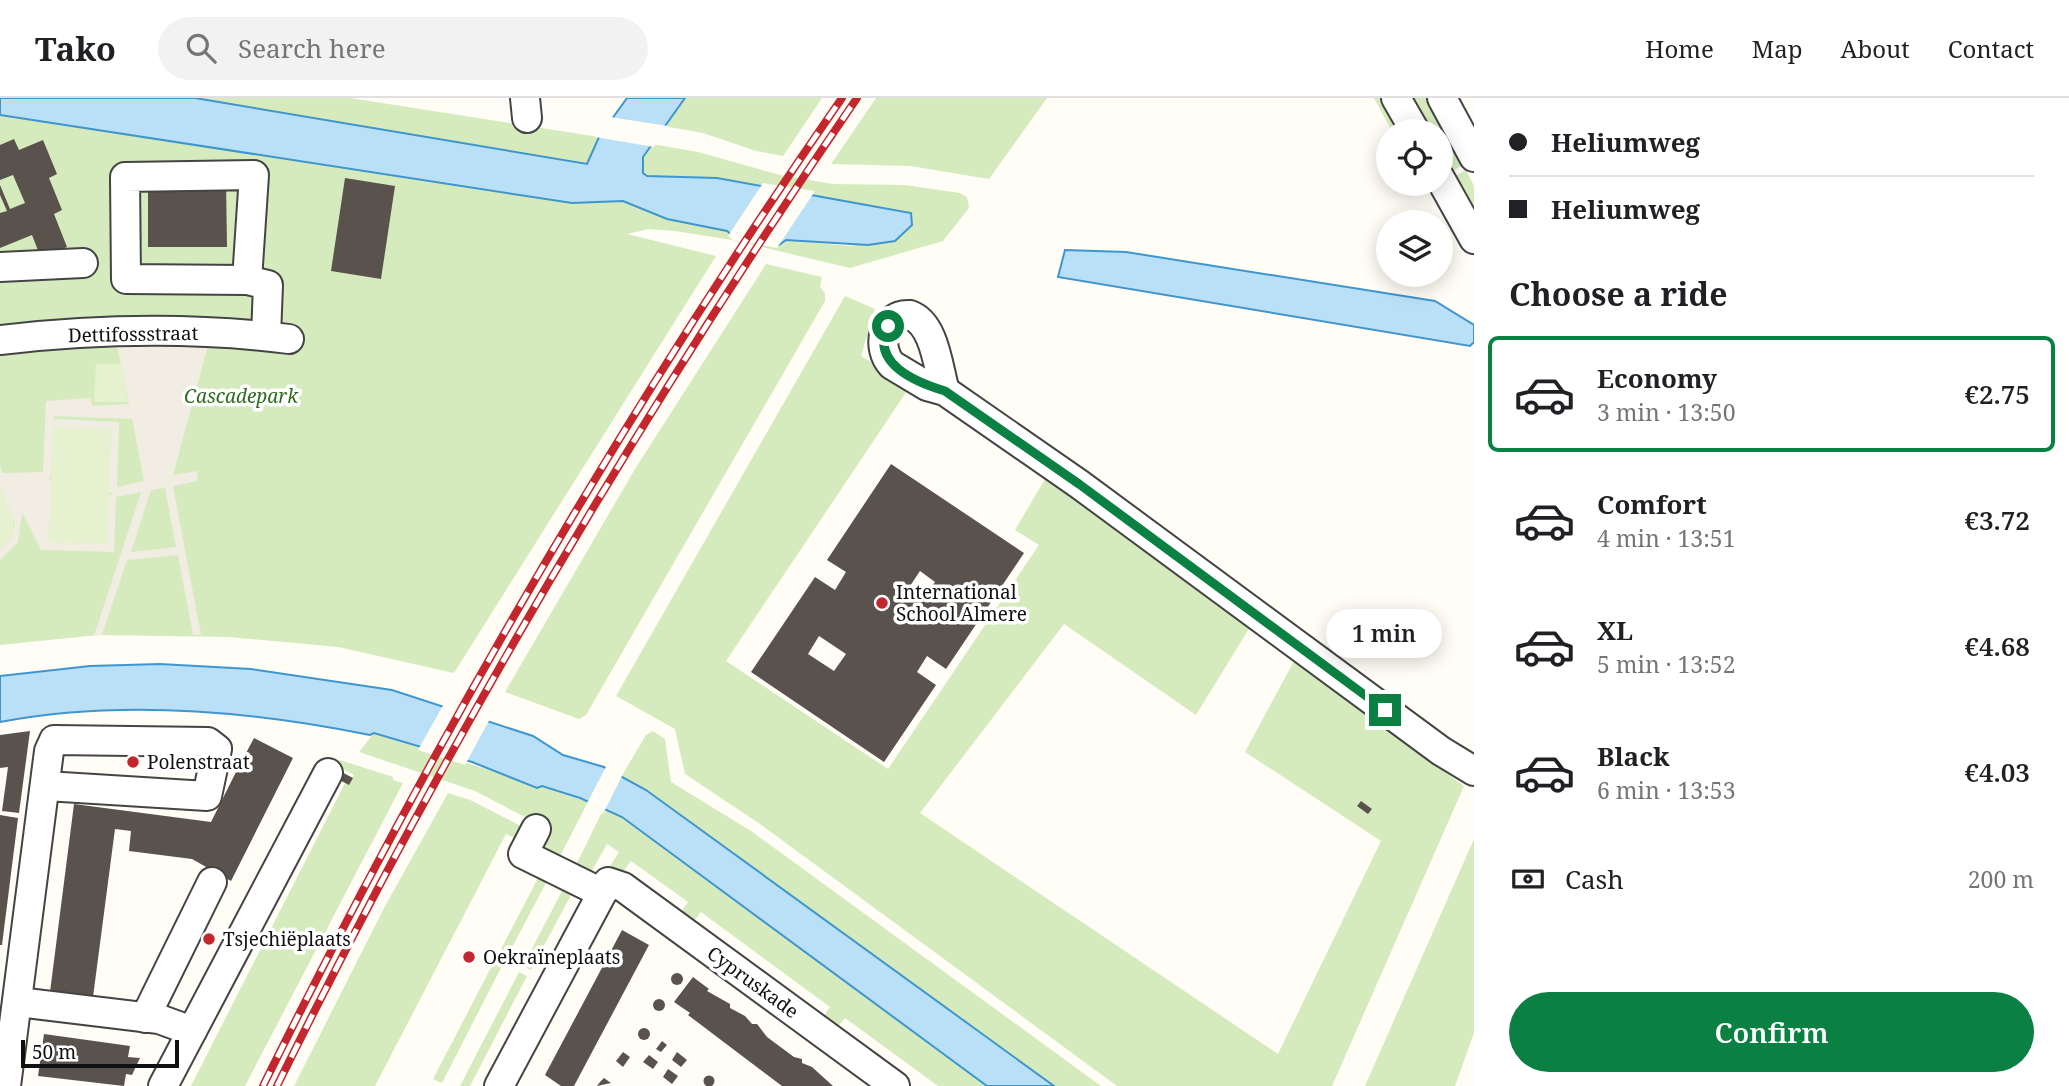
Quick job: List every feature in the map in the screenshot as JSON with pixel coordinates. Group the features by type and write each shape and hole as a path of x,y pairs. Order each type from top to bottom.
{"street":[{"path":"1396,98 1408,119"},
{"path":"1442,98 1474,157"},
{"path":"254,175 247,280 126,279 125,177 254,175"},
{"path":"1450,196 1474,239"},
{"path":"0,267 83,263"},
{"name":"Dettifossstraat","path":"0,340 126,331 278,337 268,285 247,280"},
{"path":"945,391 1079,484 1441,751 1474,771"},
{"path":"6,1086 13,989 46,786 49,751 54,740 208,742 217,749 207,796 46,786"},
{"path":"163,1086 327,773"},
{"path":"510,1082 605,888 523,854 536,829"},
{"path":"145,1018 212,883"},
{"name":"Cypruskade","path":"605,888 623,887 895,1086"},
{"path":"13,989 159,1019 192,1031"}],"green space":[{"path":"195,98 350,98 599,137 587,164"},
{"path":"685,98 822,98 783,156 756,151 703,133 664,126"},
{"path":"876,98 1047,98 989,179 911,166 831,164"},
{"path":"1374,98 1387,98 1399,119 1385,119"},
{"path":"1407,98 1428,98 1439,119 1419,119"},
{"name":"Cascadepark","path":"0,109 572,203 623,201 676,221 785,240 850,246 895,241 813,194 717,178 647,177 643,173 643,157 652,144 698,152 780,175 833,184 905,185 960,193 967,197 969,208 943,241 850,268 732,240 675,231 649,229 627,234 716,256 454,673 338,647 228,637 98,635 0,645"},
{"path":"1453,146 1463,165 1453,171"},
{"path":"1466,170 1474,186 1474,223 1453,184 1453,177"},
{"path":"766,264 822,277 820,287 825,293 825,301 586,715 579,719 505,692 635,469"},
{"path":"845,296 875,309 861,356 911,385 726,661 888,769 1039,545 1015,530 1045,479 1073,494 1250,627 1196,715 1064,624 920,813 1278,1054 1381,841 1245,752 1294,661 1464,786 1332,1086 1117,1086 760,824 685,774 675,729 616,696"},
{"path":"96,364 121,364 128,402 94,402"},
{"path":"53,427 111,429 108,545 49,542"},
{"path":"0,484 11,510 13,527 12,535 0,551"},
{"path":"653,731 665,739 671,782 751,831 1101,1086 1054,1086 646,790 621,777 646,735"},
{"path":"374,733 588,802 560,856 538,844 546,828 475,791 359,752"},
{"path":"340,760 393,777 393,780 403,783 245,1086 191,1086 345,783 349,784 354,775 338,766"},
{"path":"448,793 470,800 527,829 521,841 506,834 375,1086 294,1086 384,908"},
{"path":"603,810 622,817 987,1086 938,1086 845,1018 835,1030 821,1020 830,1007 701,912 691,925 678,916 688,902 631,861 621,874 610,866 619,852 607,844 591,872 576,865"},
{"path":"1474,839 1474,1033 1455,1086 1365,1086"},
{"path":"539,876 547,881 507,957 499,953"},
{"path":"563,889 572,893 531,970 523,966"},
{"path":"495,960 503,964 442,1083 433,1079"},
{"path":"519,972 527,976 470,1086 460,1086"}],"shaded area":[{"path":"117,345 208,346 173,475 198,471 197,481 173,486 201,635 193,635 178,555 127,560 102,635 94,636 141,492 116,497 114,552 41,550 22,513 18,542 0,560 0,551 11,539 15,523 0,484 0,466 3,473 43,472 46,401 91,398 92,406 129,404","holes":["54,416 132,419 144,481 117,487 119,422 54,419","53,427 111,429 109,492 112,493 109,496 107,544 49,542","165,488 176,547 131,552 151,490"]}],"water":[{"path":"0,98 195,98 587,164 599,137 627,98 685,98 643,157 643,173 647,176 717,178 911,213 912,225 895,241 868,245 786,240 779,245 734,237 727,231 667,219 623,201 572,203 0,115"},
{"path":"1065,250 1126,252 1435,301 1474,325 1474,342 1470,346 1058,277"},
{"path":"160,664 251,669 392,690 533,736 563,755 604,767 646,790 1054,1086 987,1086 622,817 580,798 542,786 537,788 472,762 374,733 370,735 279,720 233,714 139,710 92,711 0,722 0,676 90,666"}],"pier":[{"path":"610,117 668,126 654,147 595,137"},
{"path":"763,183 815,191 777,248 733,240 728,236"},
{"path":"445,702 491,717 465,765 418,750"},
{"path":"607,765 623,774 603,814 586,805"}],"building":[{"path":"14,139 19,150 43,140 57,174 49,178 62,210 54,214 67,247 41,258 32,235 0,248 0,213 7,211 0,195 0,185 10,209 25,203 13,175 0,180 0,145"},
{"path":"345,178 395,186 381,279 331,271"},
{"path":"148,181 226,181 227,247 148,247"},
{"path":"891,464 1024,553 946,669 927,656 917,672 936,685 884,762 751,672 815,577 835,590 846,572 827,560","holes":["920,571 935,582 925,597 910,586","819,636 846,654 834,671 808,654"]},
{"path":"30,731 19,813 2,811 8,767 0,768 0,735"},
{"path":"254,738 293,758 231,881 192,859 129,851 131,831 115,829 93,997 50,992 74,804 211,822 238,768 241,770 248,757 245,755"},
{"path":"336,769 353,778 349,785 332,776"},
{"path":"1361,801 1372,809 1368,814 1357,806"},
{"path":"0,815 18,818 2,945 0,945"},
{"path":"622,930 649,945 574,1086 561,1086 545,1075"},
{"path":"677,973 683,979 677,985 671,979"},
{"path":"693,977 709,989 707,991 730,1004 730,1008 745,1016 752,1024 757,1024 767,1037 794,1057 802,1059 802,1063 812,1067 833,1086 782,1086 688,1015 690,1013 674,1002"},
{"path":"659,999 665,1005 659,1011 653,1005"},
{"path":"644,1028 650,1034 644,1040 638,1034"},
{"path":"44,1034 130,1046 128,1057 140,1058 132,1075 126,1074 124,1086 38,1076"},
{"path":"662,1041 667,1045 661,1052 656,1049"},
{"path":"623,1052 630,1057 623,1067 616,1061"},
{"path":"677,1052 687,1060 681,1067 672,1060"},
{"path":"649,1055 658,1062 653,1069 643,1062"},
{"path":"668,1069 678,1076 672,1084 663,1077"},
{"path":"709,1075 715,1081 709,1087 703,1081"},
{"path":"604,1078 611,1083 597,1086 600,1082"}],"railway":[{"path":"263,1086 394,832 534,582 683,337 842,98"},
{"path":"277,1086 409,831 549,582 699,337 857,98"}],"place":[{"name":"International School Almere","path":"882,603"},
{"name":"Polenstraat","path":"133,762"},
{"name":"Tsjechiëplaats","path":"209,939"},
{"name":"Oekraïneplaats","path":"469,957"}],"route":[{"path":"888,326 882,345 892,365 927,386 945,391 1079,484 1385,710"}]}
